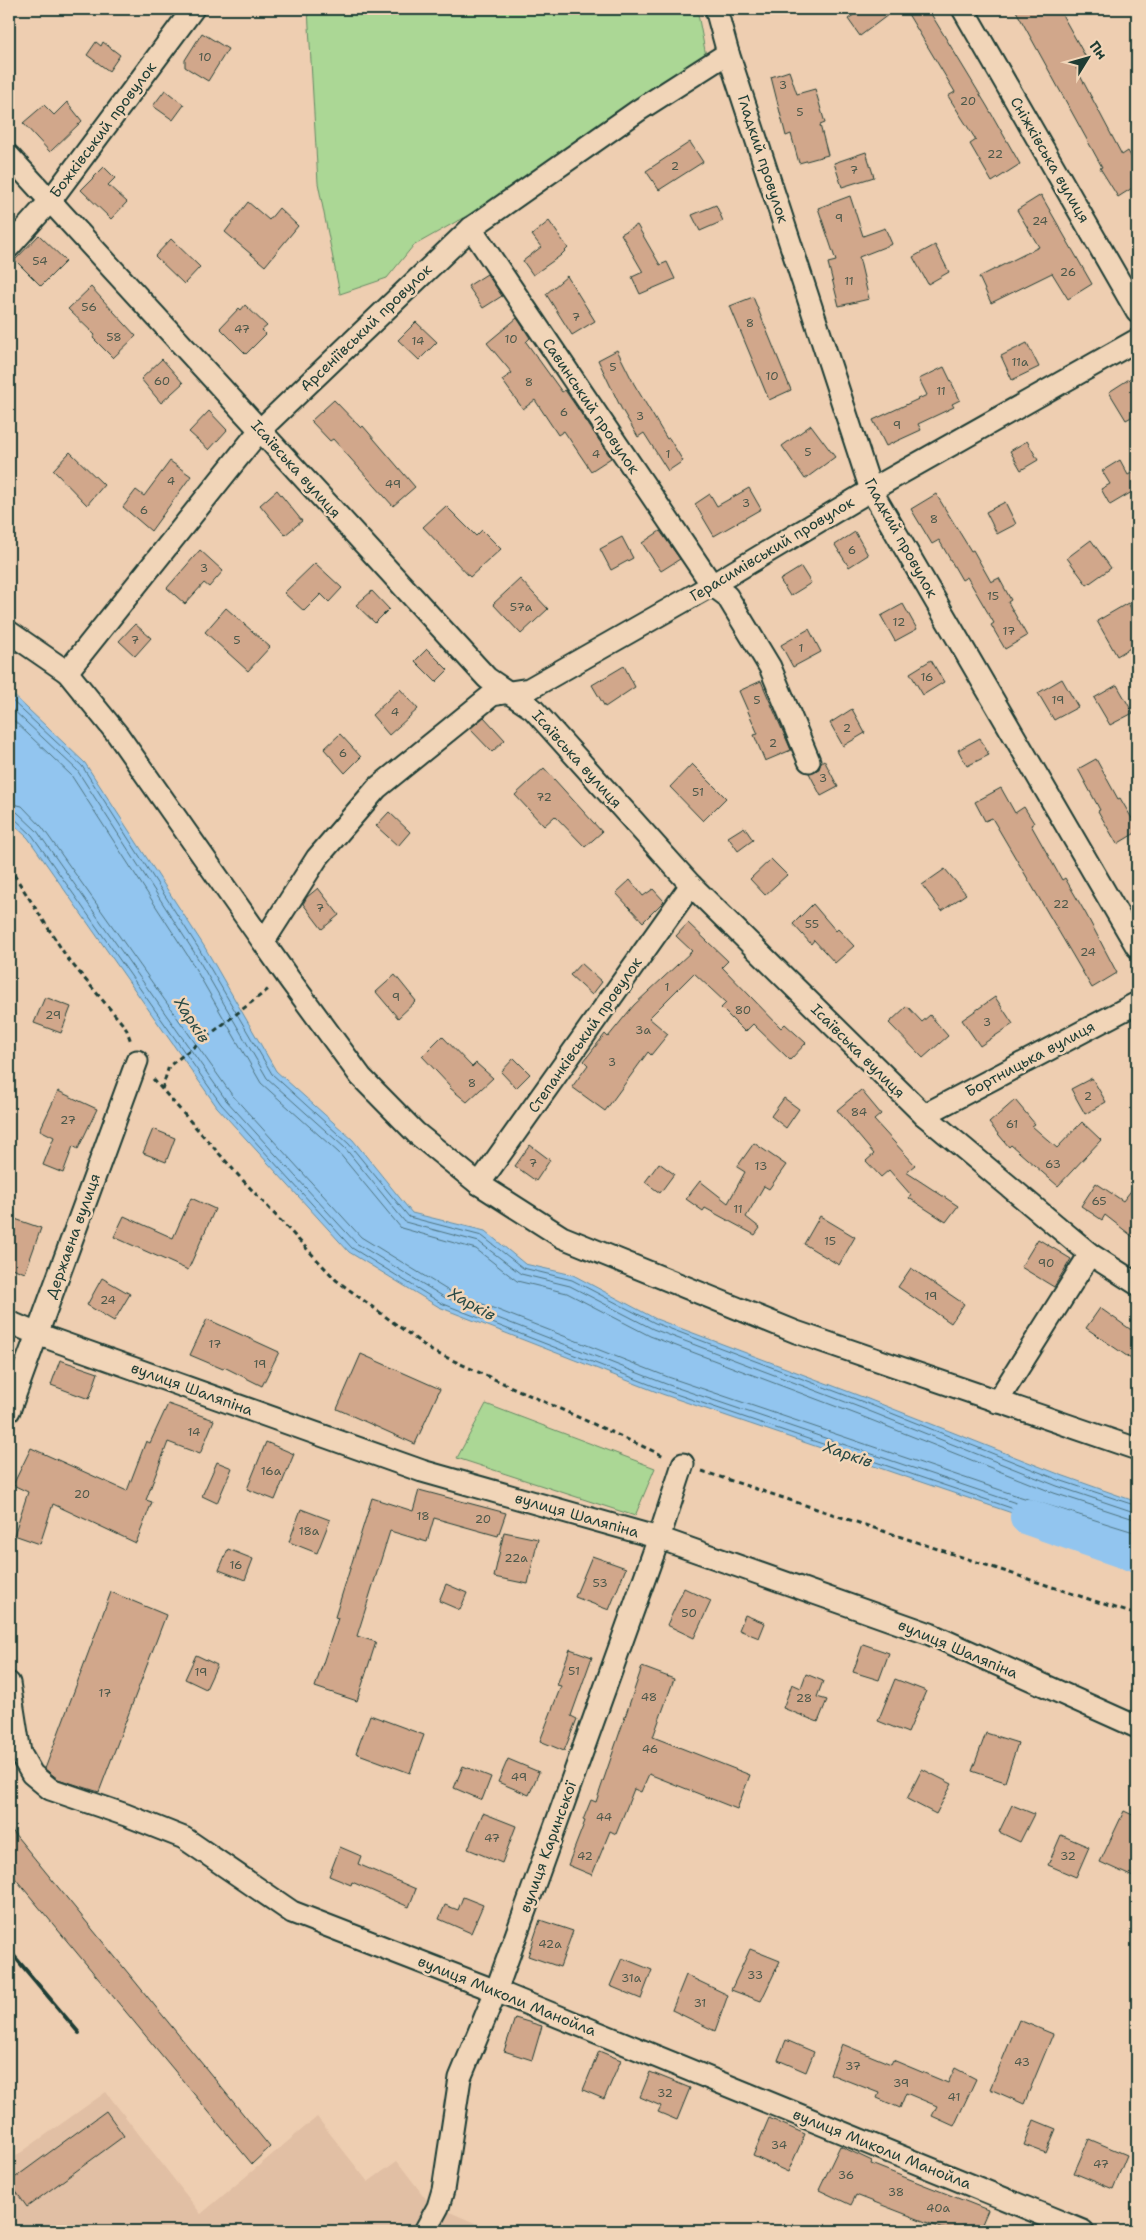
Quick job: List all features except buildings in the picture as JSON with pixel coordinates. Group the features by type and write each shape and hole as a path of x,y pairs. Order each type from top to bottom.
{"street":[{"name":"Божківський провулок","path":"9,247 50,201 193,9"},
{"name":"Гладкий провулок","path":"716,9 728,53 871,490 1137,947"},
{"name":"Сніжківська вулиця","path":"963,9 1137,312"},
{"name":"Арсеніївський провулок","path":"66,672 260,430 471,228 639,110 728,53"},
{"name":"Ісаївська вулиця","path":"9,156 487,678 533,709 691,885 924,1115 1090,1254 1137,1284"},
{"name":"Савинський провулок","path":"471,228 712,585 727,596 770,667 809,761"},
{"name":"Герасимівський провулок","path":"264,941 317,858 377,788 492,695 529,688 712,585 871,490 1137,340"},
{"path":"9,632 66,672 118,735 361,1078 416,1133 479,1184 562,1237 796,1332 1137,1449"},
{"name":"Степанківський провулок","path":"479,1184 691,885"},
{"name":"Бортницька вулиця","path":"924,1115 1137,1003"},
{"name":"Державна вулиця","path":"9,1411 137,1061"},
{"path":"997,1402 1090,1254"},
{"name":"вулиця Шаляпіна","path":"9,1322 37,1334 422,1471 659,1538 930,1634 1137,1727"},
{"name":"вулиця Каринської","path":"425,2231 438,2207 442,2190 460,2078 496,1991 659,1538 683,1464"},
{"name":"вулиця Миколи Манойла","path":"9,1683 20,1753 32,1774 50,1789 126,1815 184,1838 292,1912 496,1991 1083,2231"}],"path":[{"path":"9,867 68,959 126,1028 137,1061 238,1175 336,1280 432,1351 683,1464 1137,1615"},
{"path":"162,1089 169,1066 256,997"}],"shaded area":[{"path":"106,2092 201,2214 317,2117 368,2182 397,2161 429,2203 493,2231 9,2231 9,2161"}],"green space":[{"path":"308,9 697,9 706,56 539,175 413,246 387,278 340,294 318,183"},
{"path":"486,1404 655,1468 635,1516 457,1458"}],"water":[{"path":"9,691 85,763 204,946 276,1071 353,1140 412,1213 485,1231 525,1264 573,1275 656,1319 868,1399 1061,1475 1137,1502 1137,1552 1012,1513 662,1394 439,1307 349,1252 217,1107 28,838 9,820"}],"waterway":[{"name":"Харків","path":"1028,1517 1137,1555"}],"railway":[{"path":"9,1950 79,2033"}]}
